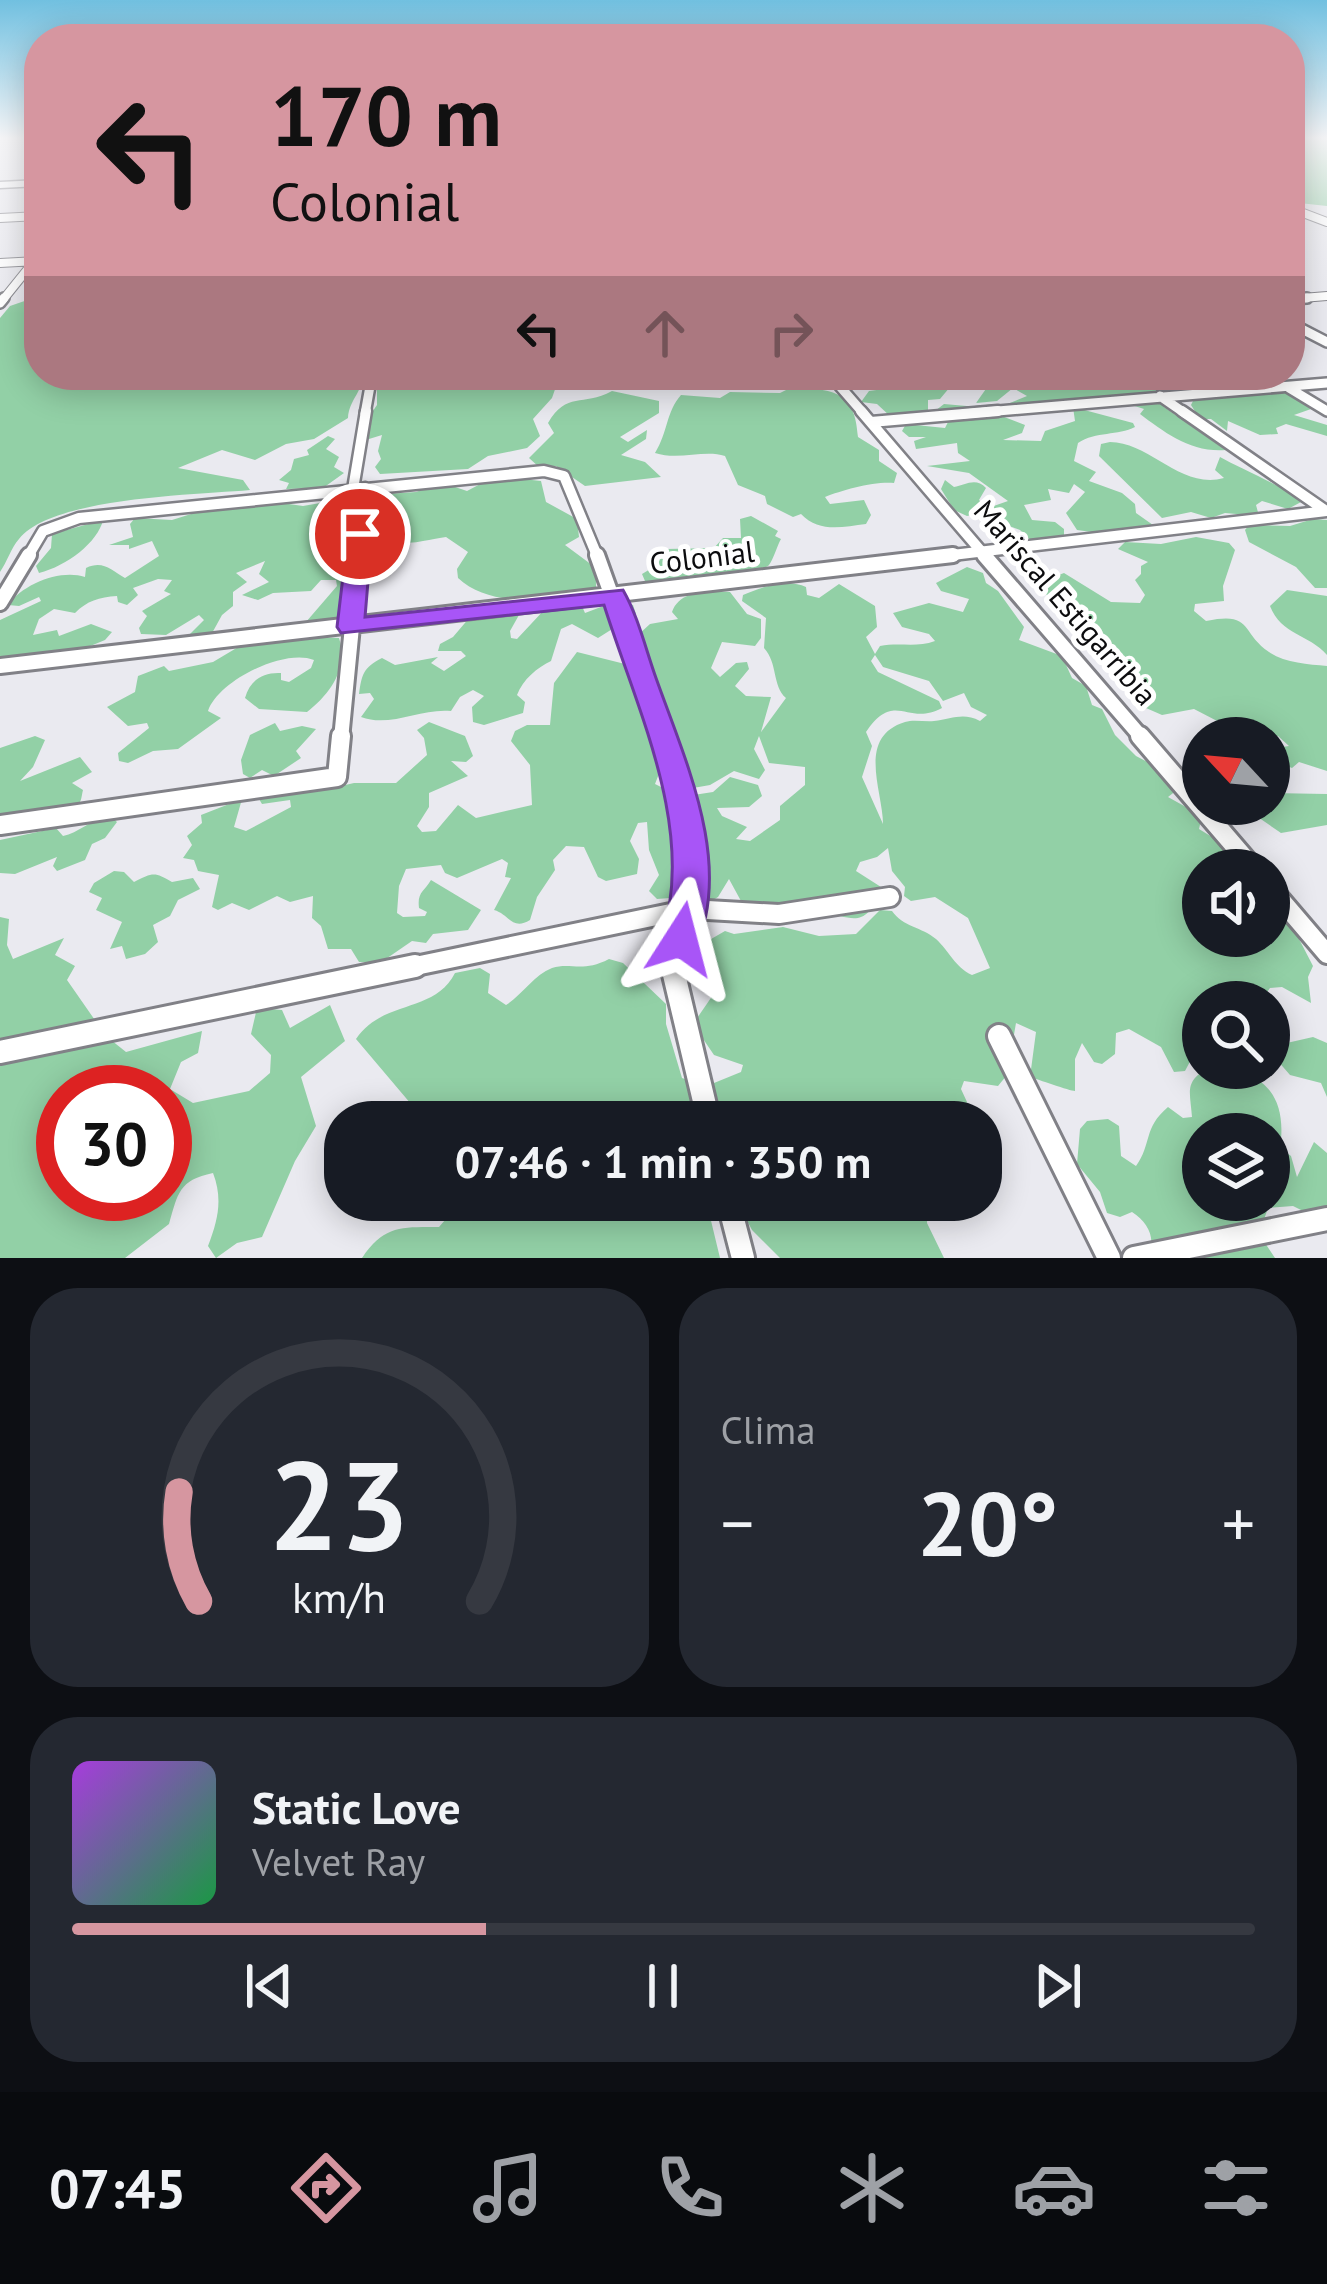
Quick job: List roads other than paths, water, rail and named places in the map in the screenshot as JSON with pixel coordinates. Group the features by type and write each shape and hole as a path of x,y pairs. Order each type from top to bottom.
{"street":[{"path":"0,303 24,274"},
{"path":"1306,331 1327,329"},
{"path":"1306,331 1327,342"},
{"path":"0,825 337,777 370,390"},
{"name":"Mariscal Estigarribia","path":"843,390 1237,849"},
{"path":"871,422 1257,390"},
{"path":"1292,390 1327,411"},
{"path":"1160,396 1326,511"},
{"path":"0,603 43,531 80,518 553,471 564,476 614,596 676,779 689,849 690,909 671,969 704,1101"},
{"name":"Colonial","path":"0,665 1326,511"},
{"path":"0,1052 690,909 779,914 890,896"},
{"path":"1290,911 1327,954"},
{"path":"999,1036 1109,1258"},
{"path":"1134,1258 1327,1219"},
{"path":"733,1221 743,1258"}]}
